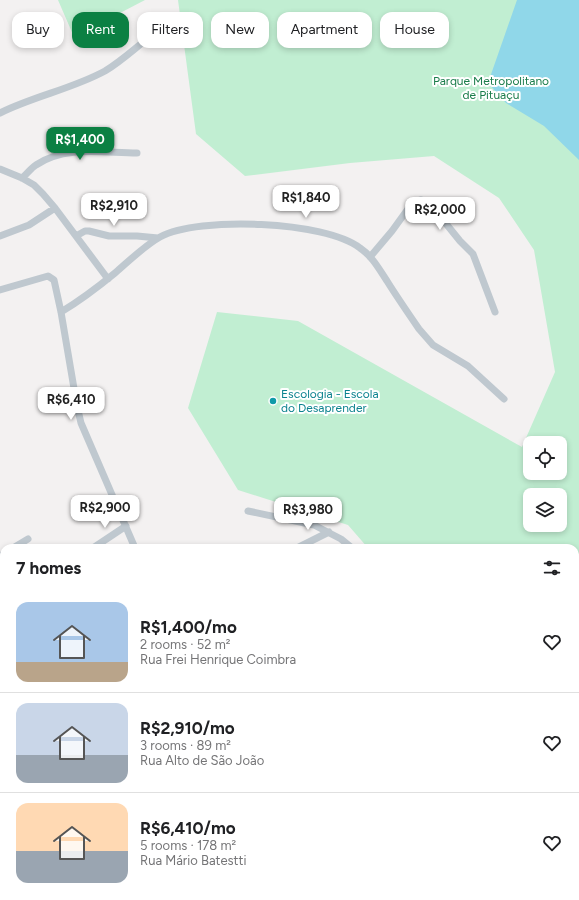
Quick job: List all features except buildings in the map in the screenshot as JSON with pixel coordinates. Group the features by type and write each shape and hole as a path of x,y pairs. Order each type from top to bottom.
{"street":[{"path":"0,112 20,103 76,84 106,70 137,47"},
{"path":"22,178 36,164 66,153 137,153"},
{"path":"0,169 22,178 38,190 55,208 108,279"},
{"path":"370,257 392,231 413,202 421,200 439,215 460,241 473,254 495,312"},
{"path":"0,236 29,225 55,208"},
{"path":"61,312 84,298 158,238 174,231 202,226 235,225 303,228 346,240 362,249 370,257 433,345 468,366 504,399"},
{"path":"76,236 85,231 89,231 109,236 158,238"},
{"path":"0,290 48,276 54,280 81,423 133,544"},
{"path":"248,511 314,525 329,532 346,544"},
{"path":"99,544 126,526"},
{"path":"305,544 329,532"},
{"path":"20,544 28,539"}],"green space":[{"path":"58,0 145,0 122,12 72,12 72,32"},
{"name":"Parque Metropolitano de Pituaçu","path":"178,0 579,0 579,544 365,544 348,525 238,490 188,408 217,312 298,321 522,447 523,445 523,480 567,480 567,436 527,436 555,372 534,250 499,198 434,156 350,163 245,176 196,134 184,48 203,48 203,12 180,12"}],"water":[{"path":"517,0 579,0 579,160 544,126 506,103 488,83"}],"place":[{"name":"Escologia - Escola do Desaprender","path":"273,401"}]}
